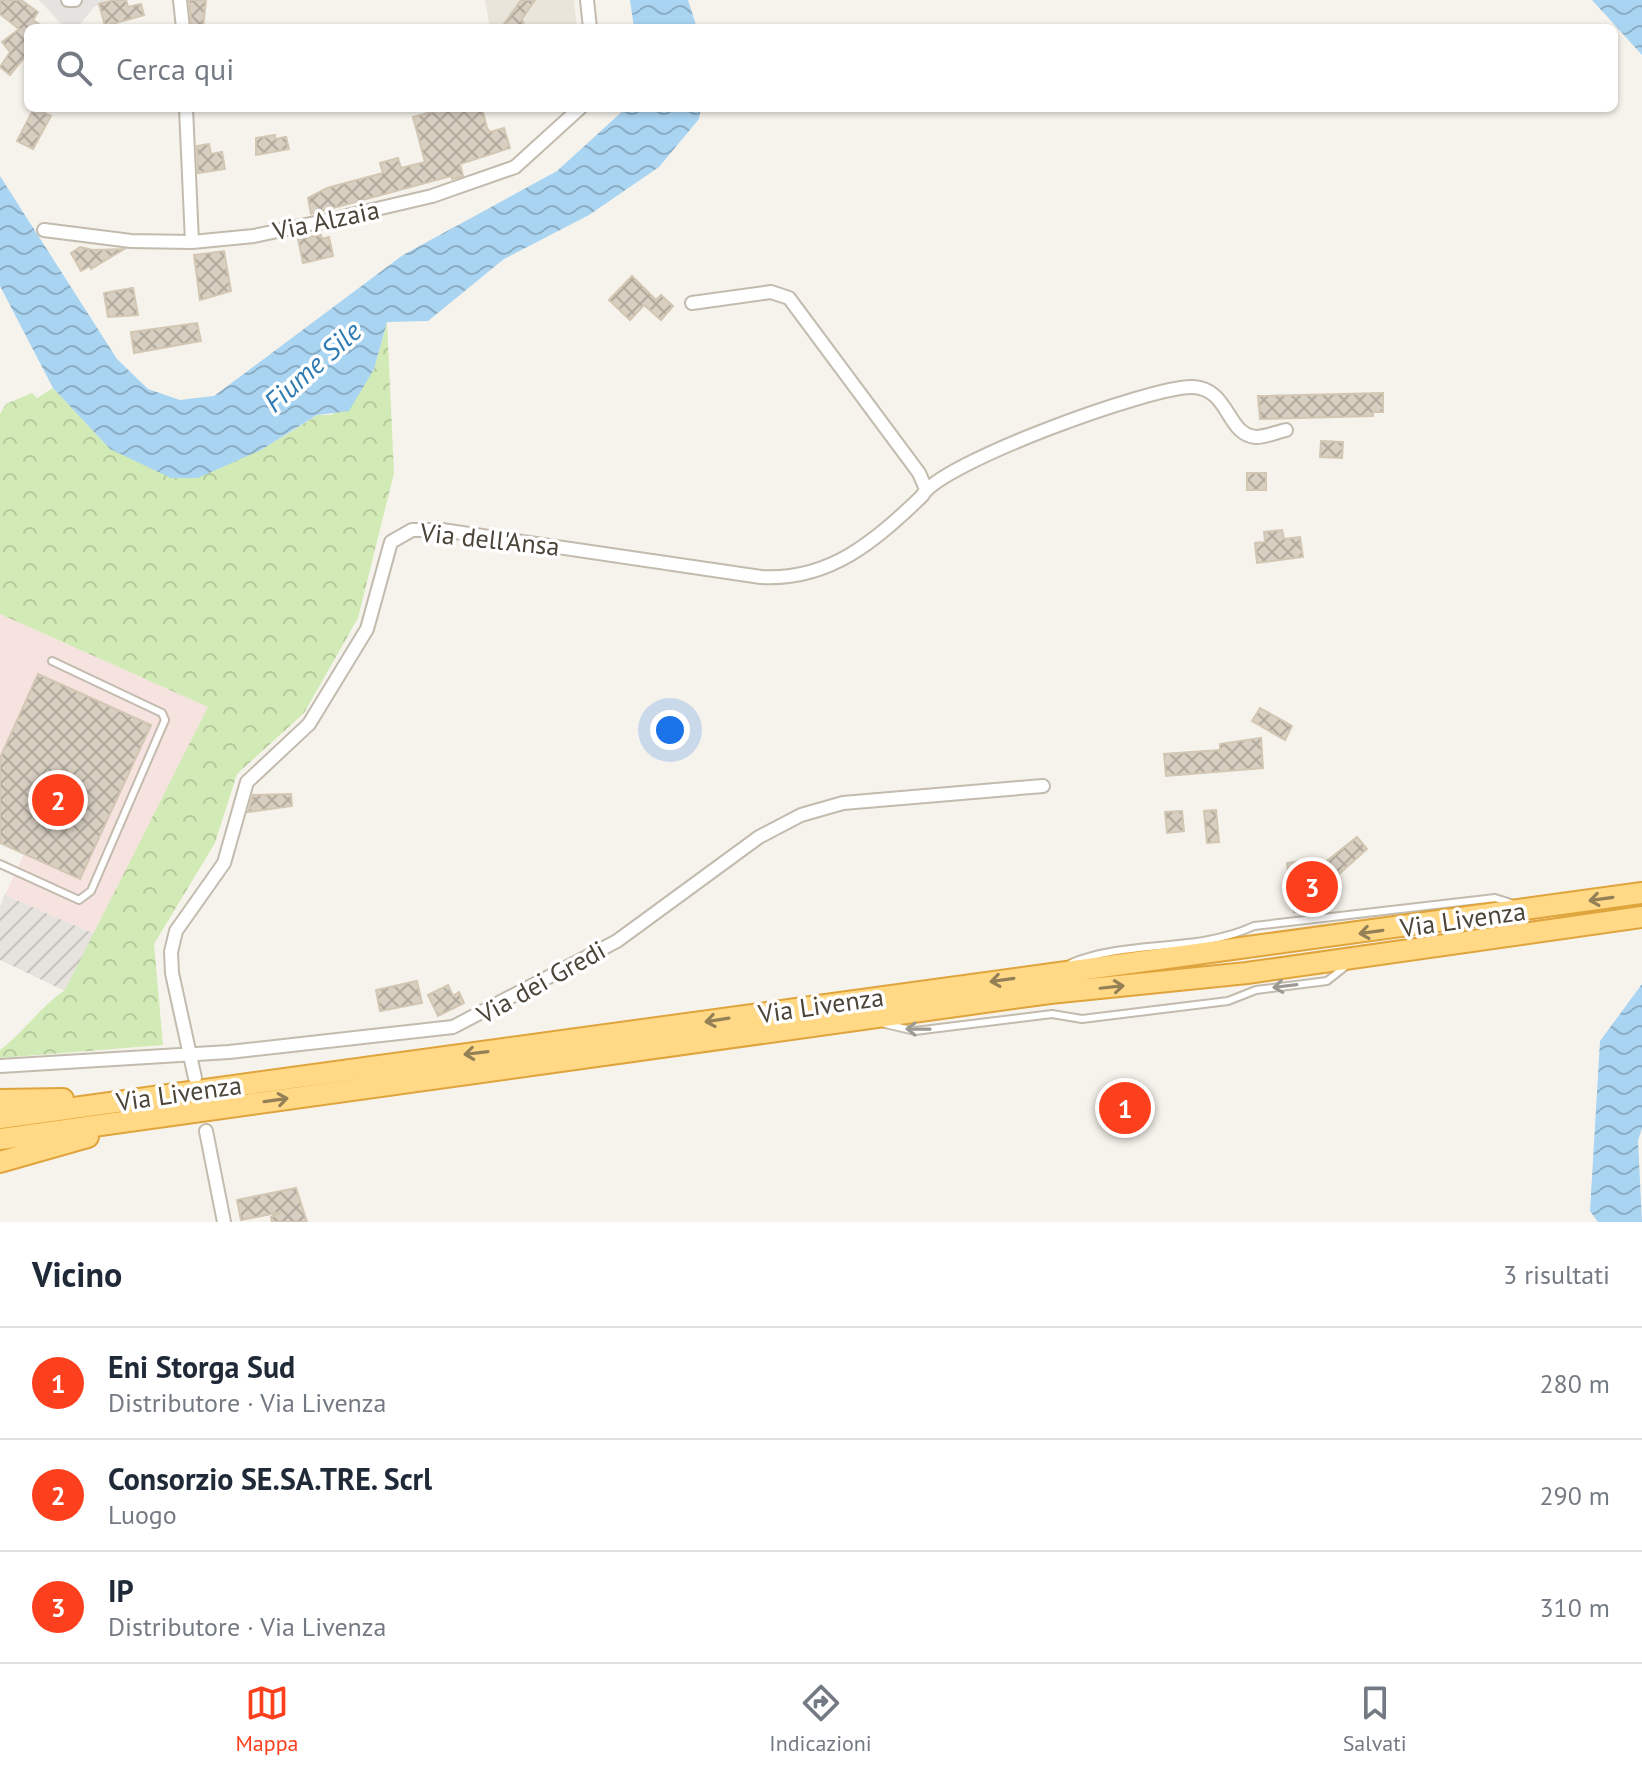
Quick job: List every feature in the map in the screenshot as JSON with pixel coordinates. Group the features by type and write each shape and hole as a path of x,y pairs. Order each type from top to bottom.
{"highway":[{"name":"Via Livenza","path":"0,1139 143,1108 1042,975 1642,893"},
{"name":"Via Livenza","path":"0,1118 143,1108 434,1078 1050,993 1355,958 1642,917"},
{"path":"0,1100 143,1108"},
{"path":"0,1162 143,1108"}],"street":[{"path":"68,0 75,0"},
{"path":"180,0 183,24"},
{"path":"587,0 590,24"},
{"path":"186,112 192,242"},
{"name":"Via Alzaia","path":"44,230 131,241 192,242 254,236 474,184 515,167 576,112"},
{"path":"692,303 771,292 789,298 919,473 926,489"},
{"name":"Via dell'Ansa","path":"195,1078 172,973 171,952 176,931 224,863 247,782 309,724 367,629 389,547 400,534 418,529 442,530 747,576 791,577 830,566 861,550 926,489 965,464 1121,403 1193,387 1220,397 1244,433 1257,437 1286,430"},
{"name":"Via dei Gredi","path":"0,1066 190,1055 395,1035 461,1025 617,941 750,843 801,815 854,802 1043,786"},
{"path":"206,1131 224,1222"}],"lane":[{"path":"0,864 79,900 91,891 165,720 162,713 52,661"},
{"path":"864,1020 915,1031 1052,1014 1082,1019 1228,1001 1256,990 1327,981 1355,958"}],"shaded area":[{"path":"39,0 107,0 94,7 80,24 61,24"},
{"path":"485,0 574,0 577,24 489,24"},
{"path":"0,614 208,707 95,934 5,895 24,854 0,842"},
{"path":"5,895 95,934 65,991 0,960 0,906"}],"green space":[{"path":"387,322 394,473 358,618 304,713 237,774 215,843 154,944 163,1045 0,1058 0,1050 65,990 208,707 0,614 0,414 6,404 32,393 37,398 53,388 110,449 261,450 318,415 332,415 374,369"}],"water":[{"path":"630,0 688,0 696,24 633,24"},
{"path":"1592,0 1642,0 1642,55 1618,29 1618,24 1614,24"},
{"name":"Fiume Sile","path":"622,112 700,112 699,119 659,167 589,215 504,259 428,321 387,322 374,369 349,411 317,415 261,450 198,478 171,478 110,449 53,388 0,286 0,176 117,359 148,389 180,400 214,396 403,255 557,171"},
{"path":"1642,984 1642,1128 1638,1141 1642,1222 1598,1222 1590,1211 1600,1041"}],"building":[{"path":"0,0 21,0 38,12 33,20 39,24 24,24 24,58 10,75 0,67 10,52 2,42 19,29 0,14"},
{"path":"126,0 128,7 141,4 144,15 104,24 99,4"},
{"path":"189,0 206,0 203,24 192,24"},
{"path":"521,0 535,0 522,19 524,24 504,24"},
{"path":"32,112 51,116 33,149 17,141"},
{"path":"432,112 483,112 490,132 504,128 510,148 460,164 463,176 452,179 451,176 311,214 308,198 327,188 383,173 380,163 398,158 401,168 425,162 413,117"},
{"path":"275,135 275,139 286,137 289,149 256,155 256,138"},
{"path":"209,144 211,154 222,152 225,169 198,173 197,146"},
{"path":"321,235 322,239 329,237 333,256 303,263 298,239"},
{"path":"80,247 93,250 124,249 91,269 90,266 81,271 71,253"},
{"path":"224,251 231,291 200,300 194,255"},
{"path":"632,276 656,300 661,295 673,306 661,320 644,305 630,320 609,300"},
{"path":"133,288 138,315 108,317 104,293"},
{"path":"197,323 201,341 134,353 131,332"},
{"path":"1383,393 1383,412 1373,412 1373,416 1260,419 1258,396"},
{"path":"1321,441 1343,442 1342,458 1320,457"},
{"path":"1247,473 1266,473 1266,490 1247,490"},
{"path":"1282,530 1284,539 1300,537 1303,557 1257,563 1255,543 1265,542 1264,532"},
{"path":"38,674 151,725 80,879 0,843 0,758"},
{"path":"1260,708 1292,726 1285,740 1252,721"},
{"path":"1261,738 1263,768 1166,776 1164,754 1220,750 1220,744"},
{"path":"291,794 292,806 248,812 253,795"},
{"path":"1216,810 1219,842 1207,843 1204,811"},
{"path":"1182,811 1184,831 1167,833 1165,812"},
{"path":"1357,837 1367,849 1327,885 1330,907 1294,912 1287,863 1317,859 1318,868"},
{"path":"417,981 422,1003 380,1011 376,990"},
{"path":"448,985 453,996 459,992 464,1003 438,1016 428,995"},
{"path":"296,1188 307,1222 272,1222 271,1217 281,1212 241,1220 237,1200"}],"place":[{"name":"Consorzio SE.SA.TRE. Scrl","path":"58,800"},
{"name":"IP","path":"1312,887"},
{"name":"Eni Storga Sud","path":"1125,1108"}]}
